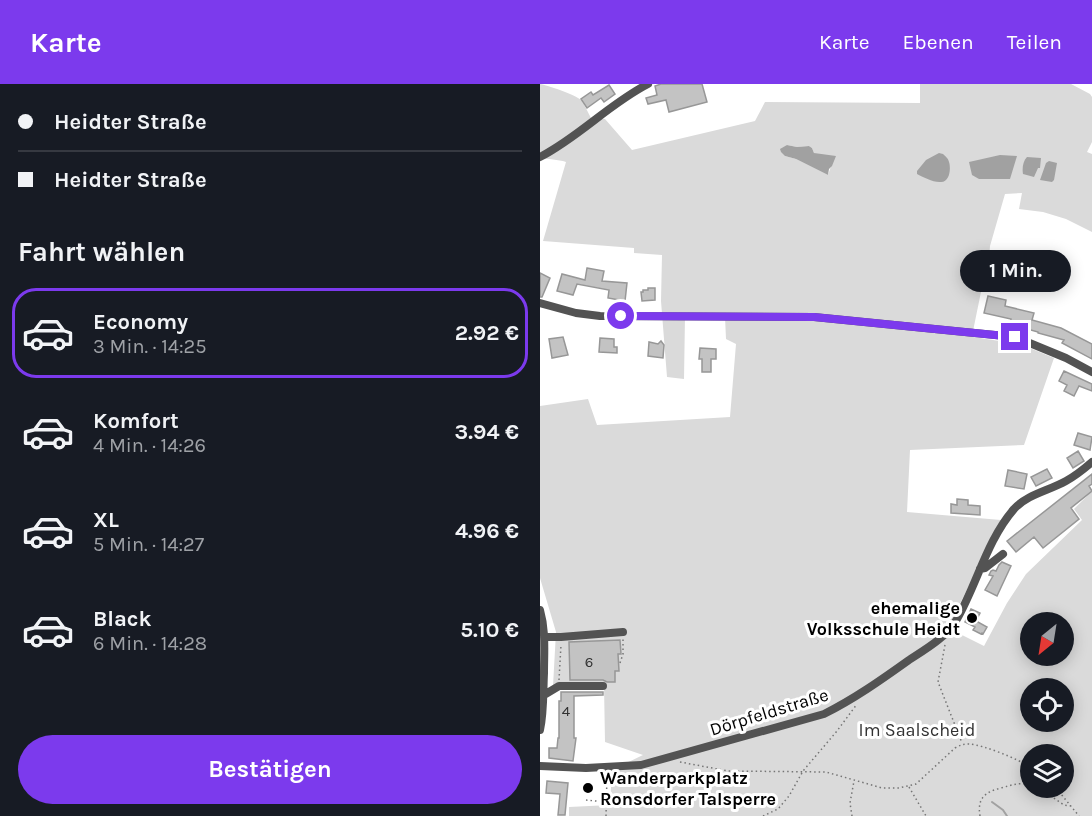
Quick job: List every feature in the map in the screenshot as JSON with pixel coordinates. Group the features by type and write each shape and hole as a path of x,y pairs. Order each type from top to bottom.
{"street":[{"path":"540,157 554,150 609,109 648,84"},
{"path":"540,303 576,313 600,316 814,317 1015,337 1066,358 1092,372"},
{"name":"Dörpfeldstraße","path":"540,766 607,768 641,765 824,714 845,703 947,632 957,620 1002,527 1016,508 1025,499 1066,481 1092,462"},
{"path":"980,569 985,568 1004,554"},
{"path":"540,610 544,624 543,716 540,730"},
{"path":"544,637 623,632"},
{"path":"542,695 559,686 603,686"}],"path":[{"path":"621,663 623,632"},
{"path":"947,632 938,682 963,744"},
{"path":"559,686 561,637"},
{"path":"763,816 778,809 789,796 803,771 855,708 862,692"},
{"path":"670,757 676,762 728,771 826,772 882,788 909,787 916,784 955,748 963,744 972,744 1020,761"},
{"path":"606,816 607,768"},
{"path":"852,816 850,803 854,780"},
{"path":"980,816 980,803 987,793 1020,783"},
{"path":"909,787 926,816"},
{"path":"1054,798 1064,805 1071,806"},
{"path":"1064,798 1079,816"},
{"path":"586,800 606,802"}],"green space":[{"name":"Im Saalscheid","path":"540,84 581,100 591,118 605,119 632,150 755,121 765,102 920,103 920,84 1071,84 1090,94 1092,97 1092,142 1087,152 1092,154 1092,232 1066,219 1043,212 1019,209 1022,193 1005,194 990,246 988,272 982,287 973,331 973,337 1020,344 1054,358 1024,445 910,450 907,512 1001,520 948,628 984,646 1026,574 1082,520 1074,509 1092,491 1092,816 569,816 569,807 610,805 612,770 643,755 605,742 604,685 553,686 556,632 540,578 540,406 588,399 597,425 730,417 736,344 726,339 725,317 685,316 684,379 667,377 661,301 662,255 634,253 634,248 543,241 566,162 540,157","holes":["787,145 812,148 814,153 831,166 828,175 785,156"]}],"shaded area":[{"path":"787,145 809,146 814,153 836,156 828,175 785,156 780,149"},
{"path":"939,153 943,154 949,162 950,171 946,180 935,182 917,174 926,160"},
{"path":"1000,155 1017,156 1010,179 979,179 972,175 969,162"},
{"path":"1027,157 1041,158 1040,168 1034,177 1023,174 1023,165"},
{"path":"1049,161 1057,163 1052,182 1040,180 1046,163"}],"building":[{"path":"702,84 707,102 669,112 666,100 648,104 646,98 657,95 655,86"},
{"path":"609,85 615,94 604,102 601,98 587,108 581,99"},
{"path":"587,268 604,271 602,281 627,283 625,301 608,298 609,290 577,284 573,295 557,291 562,274 585,280"},
{"path":"540,273 550,278 542,297 540,297"},
{"path":"648,288 655,288 655,300 642,301 641,292"},
{"path":"988,296 1006,300 1005,306 1034,313 1032,320 1061,328 1092,344 1092,359 1062,343 1064,340 1010,324 1011,319 984,313"},
{"path":"563,337 568,355 552,358 549,339"},
{"path":"600,338 614,339 617,353 599,352"},
{"path":"661,341 664,345 663,358 648,356 649,342 658,344"},
{"path":"700,348 716,349 716,359 711,359 711,372 702,372 702,359 699,359"},
{"path":"1064,371 1092,384 1092,391 1079,386 1074,396 1064,391 1067,385 1059,381"},
{"path":"1078,433 1092,437 1090,450 1074,445"},
{"path":"1078,451 1084,461 1073,468 1067,458"},
{"path":"1047,469 1052,478 1036,486 1031,477"},
{"path":"1008,470 1027,474 1024,489 1005,486"},
{"path":"1092,474 1092,484 1089,486 1092,491 1071,508 1079,519 1043,548 1034,537 1016,552 1007,541"},
{"path":"957,499 968,500 968,505 980,506 980,515 951,513 951,504 957,505"},
{"path":"1002,562 1011,566 997,596 985,590 993,576 989,575 991,571 996,571"},
{"path":"971,609 980,613 976,621 987,627 983,634 973,630 975,627 965,622"},
{"path":"620,640 619,671 615,671 615,682 570,680 569,642"},
{"path":"561,692 603,692 603,695 574,696 574,738 576,738 573,761 549,758 549,748 557,748 559,738"},
{"path":"547,781 568,783 565,815 558,815 560,794 546,793"}],"waterway":[{"path":"992,802 1007,816"}],"place":[{"name":"ehemalige Volksschule Heidt","path":"972,618"},
{"name":"Wanderparkplatz Ronsdorfer Talsperre","path":"588,788"}],"route":[{"path":"621,316 814,317 1015,337"}]}
